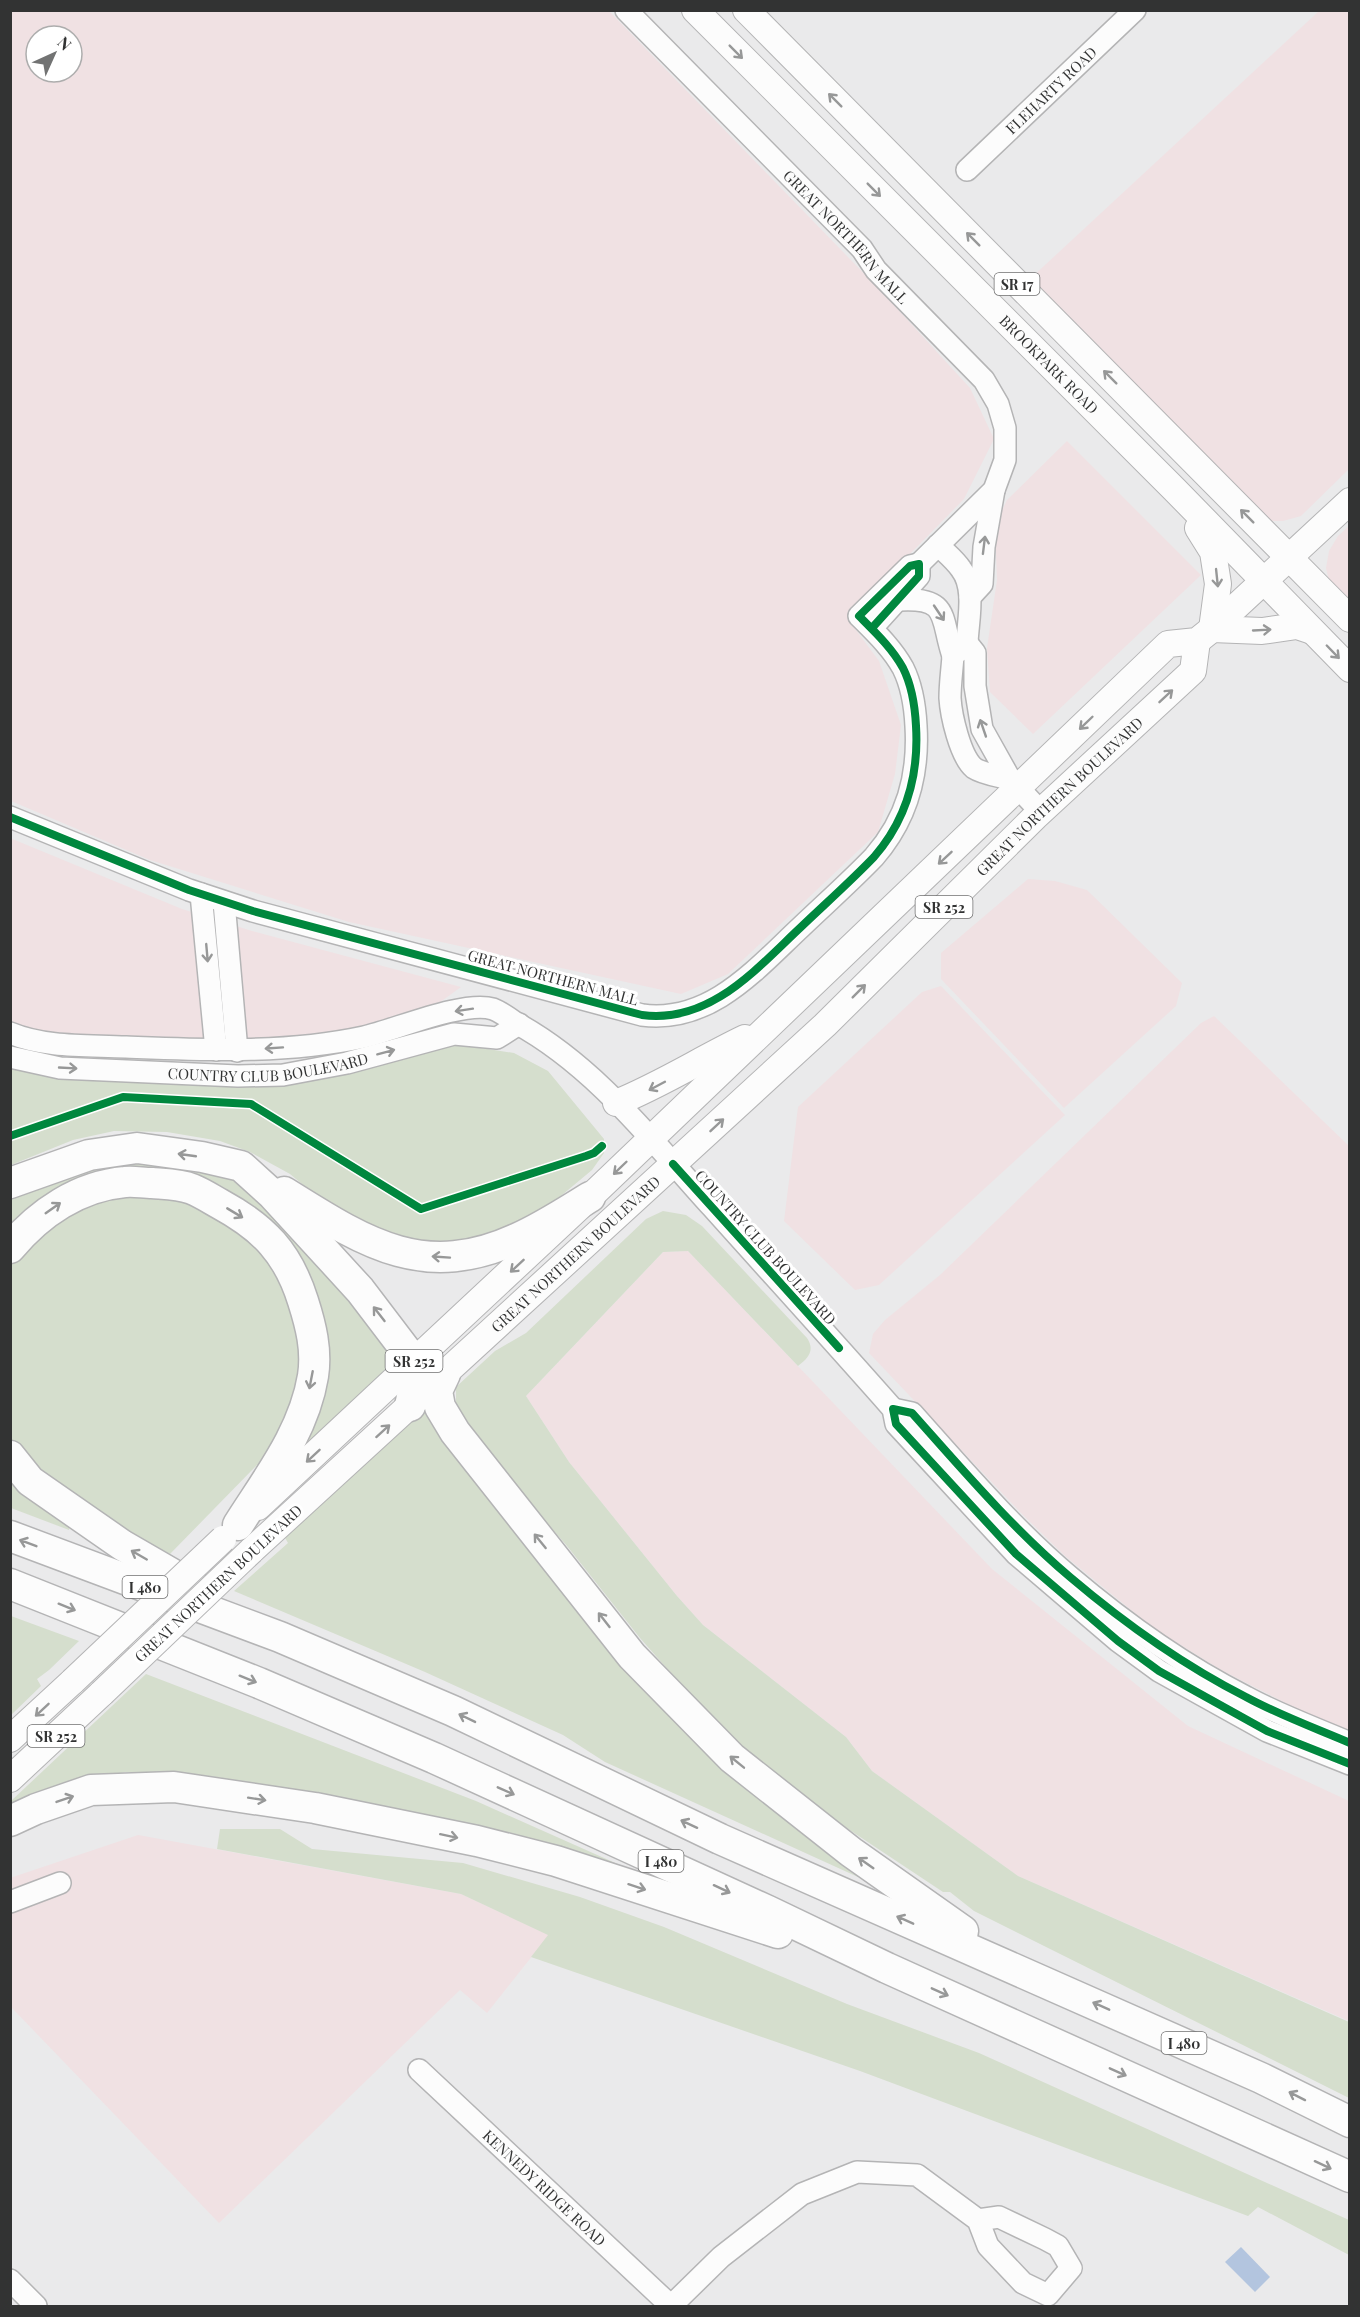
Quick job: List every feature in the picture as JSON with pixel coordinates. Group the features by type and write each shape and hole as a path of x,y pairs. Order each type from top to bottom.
{"highway":[{"path":"10,1184 89,1155 137,1148 202,1157 241,1166 347,1231 404,1254 449,1258 486,1250 519,1238 590,1197"},
{"path":"241,1166 273,1195 360,1290 414,1360 414,1387 410,1406"},
{"path":"10,1248 41,1216 65,1200 92,1189 125,1182 172,1184 191,1188 259,1228 283,1257 297,1282 313,1332 313,1376 302,1416 290,1443 237,1539"},
{"path":"445,1374 437,1391 440,1407 455,1432 632,1656 732,1758 851,1852 1017,1969"},
{"path":"10,1456 30,1480 122,1545 280,1637"},
{"name":"I 480","path":"10,1536 280,1637 453,1712 720,1839 1262,2078 1350,2122"},
{"name":"I 480","path":"11,1585 259,1683 434,1758 887,1968 1350,2177"},
{"path":"10,1821 36,1809 91,1790 174,1787 315,1808 556,1861 887,1968"}],"main road":[{"name":"BROOKPARK ROAD","path":"695,10 1174,489 1350,669"},
{"name":"SR 17","path":"746,10 1350,620"},
{"path":"1174,489 1213,552 1218,584 1204,635"},
{"path":"1204,635 1350,501"},
{"path":"1204,635 1297,626 1312,631"},
{"name":"GREAT NORTHERN BOULEVARD","path":"10,1779 102,1693 237,1539 414,1360 590,1197 1014,784 1168,644 1204,635"},
{"name":"GREAT NORTHERN BOULEVARD","path":"10,1739 73,1681 237,1539 410,1406 825,1025 1041,812 1193,671 1204,635"},
{"path":"616,1103 647,1091 708,1055 764,1029"}],"street":[{"name":"GREAT NORTHERN MALL","path":"626,10 862,249 876,270 984,381 998,404 1005,428 1005,460 994,490 984,547 982,584 970,597"},
{"name":"FLEHARTY ROAD","path":"967,170 1135,10"},
{"name":"GREAT NORTHERN MALL","path":"865,622 910,566 919,564 994,490"},
{"name":"GREAT NORTHERN MALL","path":"938,545 963,571 970,597 960,649"},
{"name":"GREAT NORTHERN MALL","path":"865,622 899,600 920,576 919,564"},
{"name":"GREAT NORTHERN MALL","path":"899,600 926,600 936,606 960,649 975,653 975,686 982,729 1014,784 1041,812"},
{"name":"GREAT NORTHERN MALL","path":"10,817 224,902 642,1015 659,1016 698,1008 724,995 743,981 863,868 890,837 905,809 916,764 914,702 899,661 865,622"},
{"path":"201,894 216,1050"},
{"path":"224,902 237,1051"},
{"name":"COUNTRY CLUB BOULEVARD","path":"10,1033 21,1038 69,1045 237,1051 297,1047 364,1037 438,1014 474,1008 492,1009 535,1032 569,1057 674,1164 893,1408 896,1424 1016,1554 1118,1641 1159,1671 1257,1726 1350,1764"},
{"name":"COUNTRY CLUB BOULEVARD","path":"10,1057 60,1068 238,1076 283,1075 347,1063 454,1034 497,1038 519,1024"},
{"name":"COUNTRY CLUB BOULEVARD","path":"893,1408 912,1413 1009,1519 1070,1577 1114,1612 1182,1659 1244,1697 1350,1743"},
{"path":"10,1902 60,1883"},
{"name":"KENNEDY RIDGE ROAD","path":"419,2070 671,2306"},
{"path":"671,2306 721,2257 802,2194 857,2172 917,2175 978,2220"},
{"path":"10,2280 36,2307"}],"shaded area":[{"path":"10,11 609,11 880,290 970,388 994,439 964,499 847,618 879,661 901,725 895,774 878,832 728,974 681,994 349,922 150,860 11,801"},
{"path":"1319,11 1349,11 1349,469 1301,516 1283,521 1267,521 1031,278"},
{"path":"1067,441 1201,575 1033,734 990,692 987,648 997,580 995,525 1007,500"},
{"path":"1349,526 1349,604 1329,581 1326,568 1329,551 1338,536"},
{"path":"10,838 182,909 252,931 461,987 432,1008 354,1032 279,1044 64,1038 11,1026"},
{"path":"1028,879 1055,881 1087,890 1182,983 1176,1006 1064,1108 941,979 941,953"},
{"path":"941,986 1065,1115 879,1285 855,1290 784,1221 798,1107 922,992"},
{"path":"1214,1016 1349,1146 1349,1731 1303,1712 1221,1670 1153,1628 1065,1556 869,1353 873,1334 885,1320 940,1275 1201,1023"},
{"path":"688,1251 992,1569 1188,1726 1349,1801 1349,2021 1018,1876 872,1771 846,1737 703,1625 677,1596 569,1462 526,1396 663,1252"},
{"path":"138,1835 461,1894 549,1935 487,2013 460,1990 219,2223 11,2007 10,1878"}],"green space":[{"path":"456,1044 514,1053 548,1071 604,1139 604,1153 592,1170 508,1240 414,1247 326,1204 290,1174 250,1152 220,1141 167,1132 114,1131 73,1140 11,1165 11,1068 40,1074 143,1080 327,1077"},
{"path":"107,1161 202,1168 235,1180 281,1212 398,1357 389,1365 391,1369 278,1474 313,1415 309,1285 164,1174 11,1230 11,1190"},
{"path":"155,1193 204,1205 254,1238 292,1298 301,1368 287,1426 262,1465 257,1465 170,1554 79,1509 29,1467 11,1441 10,1264 41,1228 96,1197"},
{"path":"663,1211 686,1215 702,1226 807,1338 811,1346 810,1354 798,1366 688,1251 663,1252 526,1396 569,1462 703,1625 846,1737 872,1771 1018,1876 1349,2022 1349,2098 974,1911 950,1892 943,1892 821,1811 755,1758 700,1706 640,1638 487,1449 474,1442 456,1406 456,1387 495,1351 526,1333 646,1219"},
{"path":"425,1408 571,1594 873,1878 858,1877 605,1762 563,1735 425,1672 234,1591 288,1543 284,1536"},
{"path":"10,1464 70,1524 69,1530 11,1508"},
{"path":"11,1616 79,1641 37,1679 41,1686 11,1715"},
{"path":"146,1674 476,1801 667,1886 284,1789 217,1777 126,1772 90,1780 11,1812 11,1801"},
{"path":"220,1829 280,1829 312,1849 463,1863 580,1897 664,1927 847,2004 979,2053 1349,2220 1349,2255 1258,2207 1248,2216 860,2071 531,1957 548,1935 461,1894 217,1849"}],"water":[{"path":"1241,2247 1270,2277 1255,2292 1225,2262"}],"cycle path":[{"path":"10,817 189,890 253,911 642,1015 667,1016 689,1011 710,1002 749,976 874,857 895,828 903,812 913,779 916,744 915,711 909,682 899,661 883,640 859,616 910,566 919,564 919,576 872,628"},
{"path":"10,1136 123,1097 251,1104 421,1209 586,1156 602,1146"},
{"path":"673,1164 839,1348"},
{"path":"1350,1743 1271,1710 1223,1685 1132,1626 1070,1577 1028,1539 912,1413 893,1409 896,1424 1016,1554 1118,1641 1159,1671 1267,1731 1350,1764"}]}
